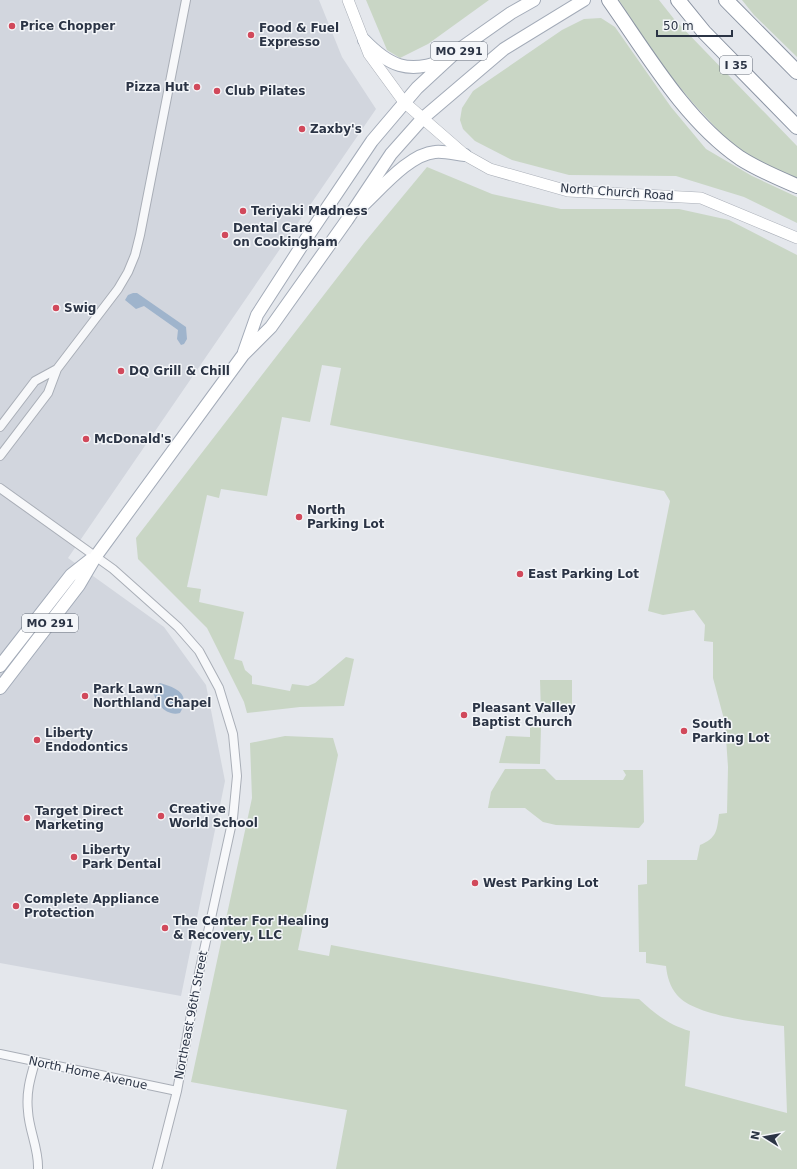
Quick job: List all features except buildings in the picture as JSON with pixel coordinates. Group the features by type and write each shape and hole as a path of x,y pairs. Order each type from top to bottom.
{"highway":[{"path":"609,0 683,104 719,142 741,158 797,186"},
{"name":"I 35","path":"678,0 704,32 797,127"},
{"path":"726,0 797,72"}],"main road":[{"name":"North Church Road","path":"348,0 369,54 404,102 465,155 490,169 568,191 701,198 797,238"},
{"name":"MO 291","path":"243,355 257,315 372,141 416,88 451,57 511,13 534,0"},
{"name":"MO 291","path":"0,688 78,585 96,556 243,355 271,328 347,220 391,154 423,118 504,49 584,0"},
{"path":"364,40 389,62 400,66 412,68 428,66 451,57"},
{"path":"347,220 406,166 419,157 435,152 465,155"},
{"name":"MO 291","path":"0,666 71,575 96,556"}],"street":[{"path":"0,456 48,393 57,368 118,289 128,272 135,255 186,0"},
{"path":"0,427 35,382 57,368"},
{"name":"Northeast 96th Street","path":"0,488 96,556 162,612 199,651 219,688 233,734 238,776 233,818 200,966 177,1091 157,1169"},
{"name":"North Home Avenue","path":"0,1054 177,1091"},
{"path":"35,1062 28,1087 28,1112 39,1157 38,1169"}],"shaded area":[{"path":"0,0 319,0 342,57 376,109 68,558 164,627 206,685 225,781 181,996 0,963"}],"green space":[{"path":"366,0 489,0 428,44 400,58 387,50"},
{"path":"619,0 659,0 674,19 797,146 797,180 758,162 731,144 692,102 656,58"},
{"path":"742,0 797,0 797,57 754,15"},
{"path":"601,18 615,27 671,107 706,149 752,176 797,197 797,223 744,197 676,176 569,175 512,160 475,141 463,129 460,120 462,108 473,91 562,30 584,19"},
{"path":"427,167 492,194 561,209 679,209 729,220 797,255 797,1169 336,1169 347,1110 191,1082 252,798 250,743 285,736 333,738 338,755 298,950 329,956 331,945 602,997 639,999 675,1026 690,1031 685,1086 787,1113 784,1026 727,1017 697,1008 685,1002 672,988 666,966 646,963 646,952 639,952 638,885 647,884 647,860 697,860 700,845 710,839 717,829 719,814 727,813 728,767 725,723 713,678 713,642 704,641 705,625 694,610 663,615 648,611 670,501 664,491 330,425 341,368 322,365 310,422 282,417 267,496 221,489 219,498 207,495 187,587 201,589 199,602 244,612 234,659 242,661 245,670 252,676 252,684 290,691 292,684 308,686 315,683 346,657 354,659 344,706 300,707 247,713 244,702 207,628 138,559 136,538 364,243"},
{"path":"540,680 572,680 572,713 541,713"},
{"path":"530,727 541,727 540,764 499,763 506,736 530,737"},
{"path":"505,769 545,769 556,780 623,780 626,775 623,770 643,770 644,822 639,828 556,825 543,822 525,808 488,808 491,792"}],"water":[{"path":"137,293 186,327 187,339 184,344 181,345 177,339 178,330 144,306 136,309 125,300 128,295"},
{"path":"160,683 172,687 183,696 184,701 180,713 170,713 158,703 153,689"}],"place":[{"name":"Price Chopper","path":"12,26"},
{"name":"Food & Fuel Expresso","path":"251,35"},
{"name":"Pizza Hut","path":"197,87"},
{"name":"Club Pilates","path":"217,91"},
{"name":"Zaxby's","path":"302,129"},
{"name":"Teriyaki Madness","path":"243,211"},
{"name":"Dental Care on Cookingham","path":"225,235"},
{"name":"Swig","path":"56,308"},
{"name":"DQ Grill & Chill","path":"121,371"},
{"name":"McDonald's","path":"86,439"},
{"name":"North Parking Lot","path":"299,517"},
{"name":"East Parking Lot","path":"520,574"},
{"name":"Park Lawn Northland Chapel","path":"85,696"},
{"name":"Pleasant Valley Baptist Church","path":"464,715"},
{"name":"South Parking Lot","path":"684,731"},
{"name":"Liberty Endodontics","path":"37,740"},
{"name":"Creative World School","path":"161,816"},
{"name":"Target Direct Marketing","path":"27,818"},
{"name":"Liberty Park Dental","path":"74,857"},
{"name":"West Parking Lot","path":"475,883"},
{"name":"Complete Appliance Protection","path":"16,906"},
{"name":"The Center For Healing & Recovery, LLC","path":"165,928"}]}
